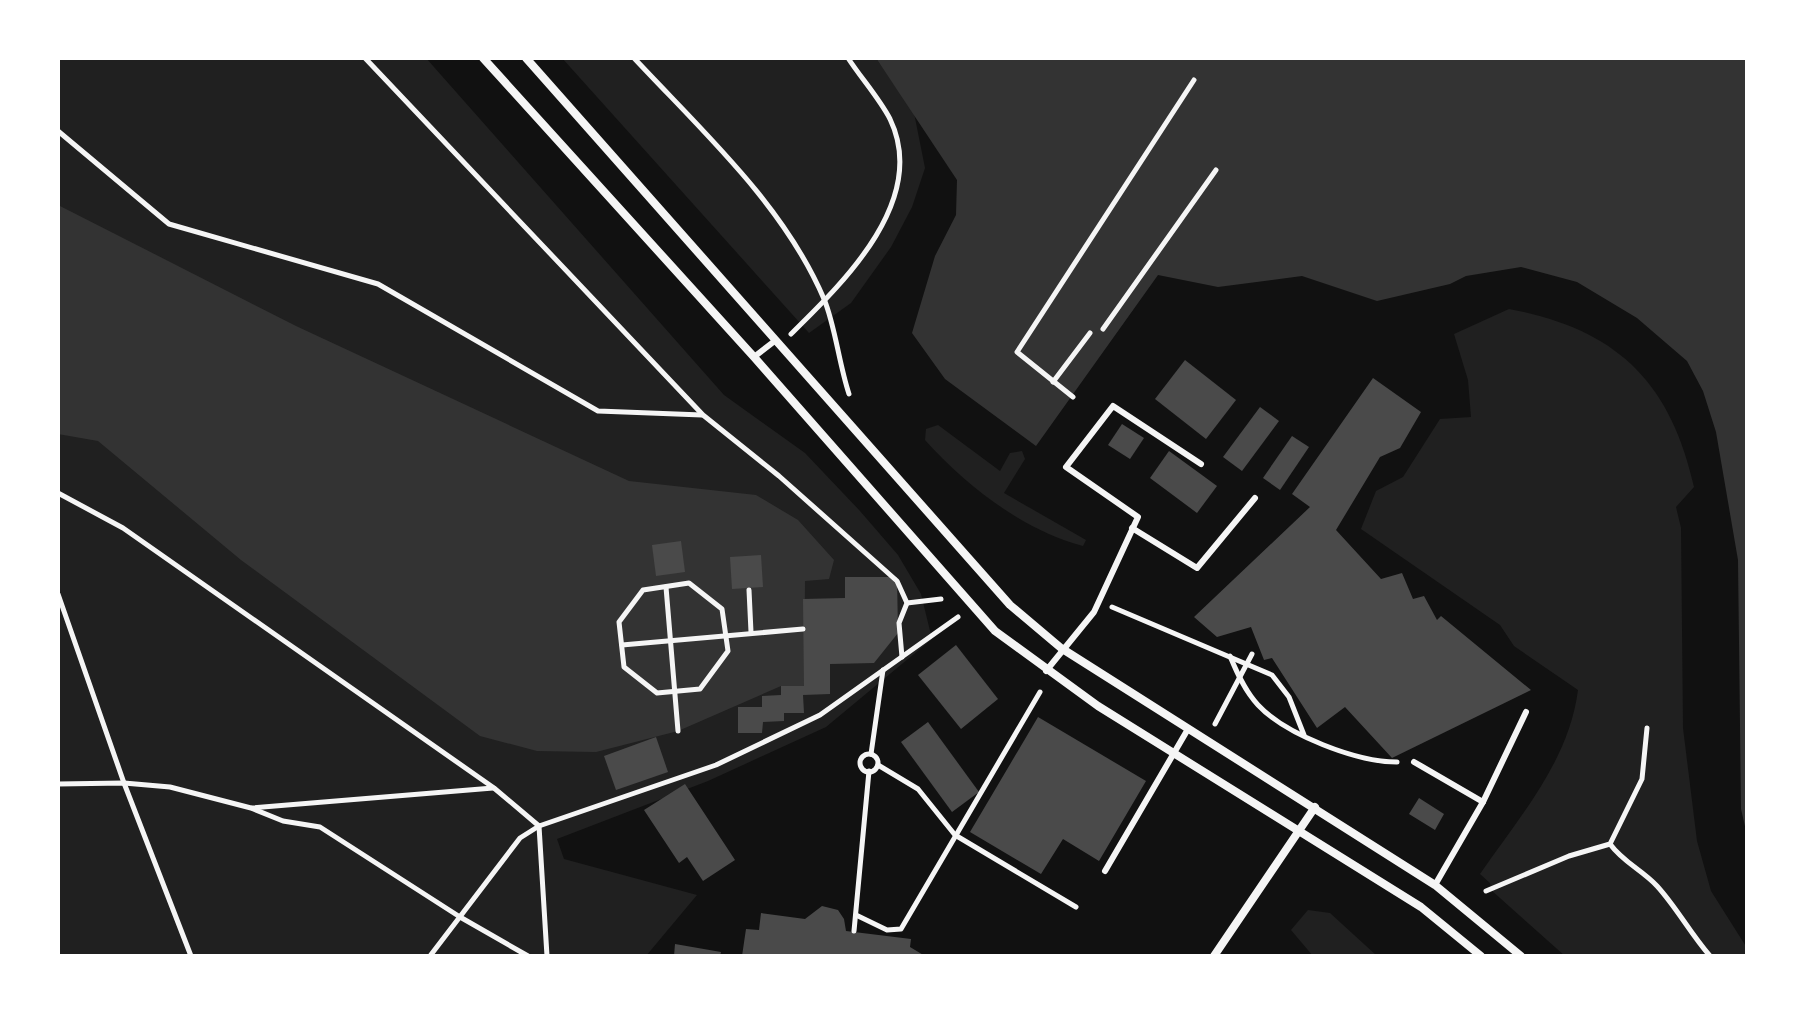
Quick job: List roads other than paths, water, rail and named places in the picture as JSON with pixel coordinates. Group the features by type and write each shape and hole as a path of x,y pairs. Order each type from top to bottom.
{"street":[{"path":"483,58 754,357 995,631 1046,671 1421,907 1481,956"},
{"path":"526,58 990,587 1061,648 1435,885 1521,956"},
{"path":"1214,956 1315,807"}],"lane":[{"path":"754,357 776,340"},
{"path":"1046,671 1061,648 1094,612 1138,517 1066,467 1113,406 1201,464"},
{"path":"1132,528 1197,568 1255,498"},
{"path":"1435,885 1483,802 1526,712"},
{"path":"1105,871 1188,729"},
{"path":"1414,762 1483,802"}]}
